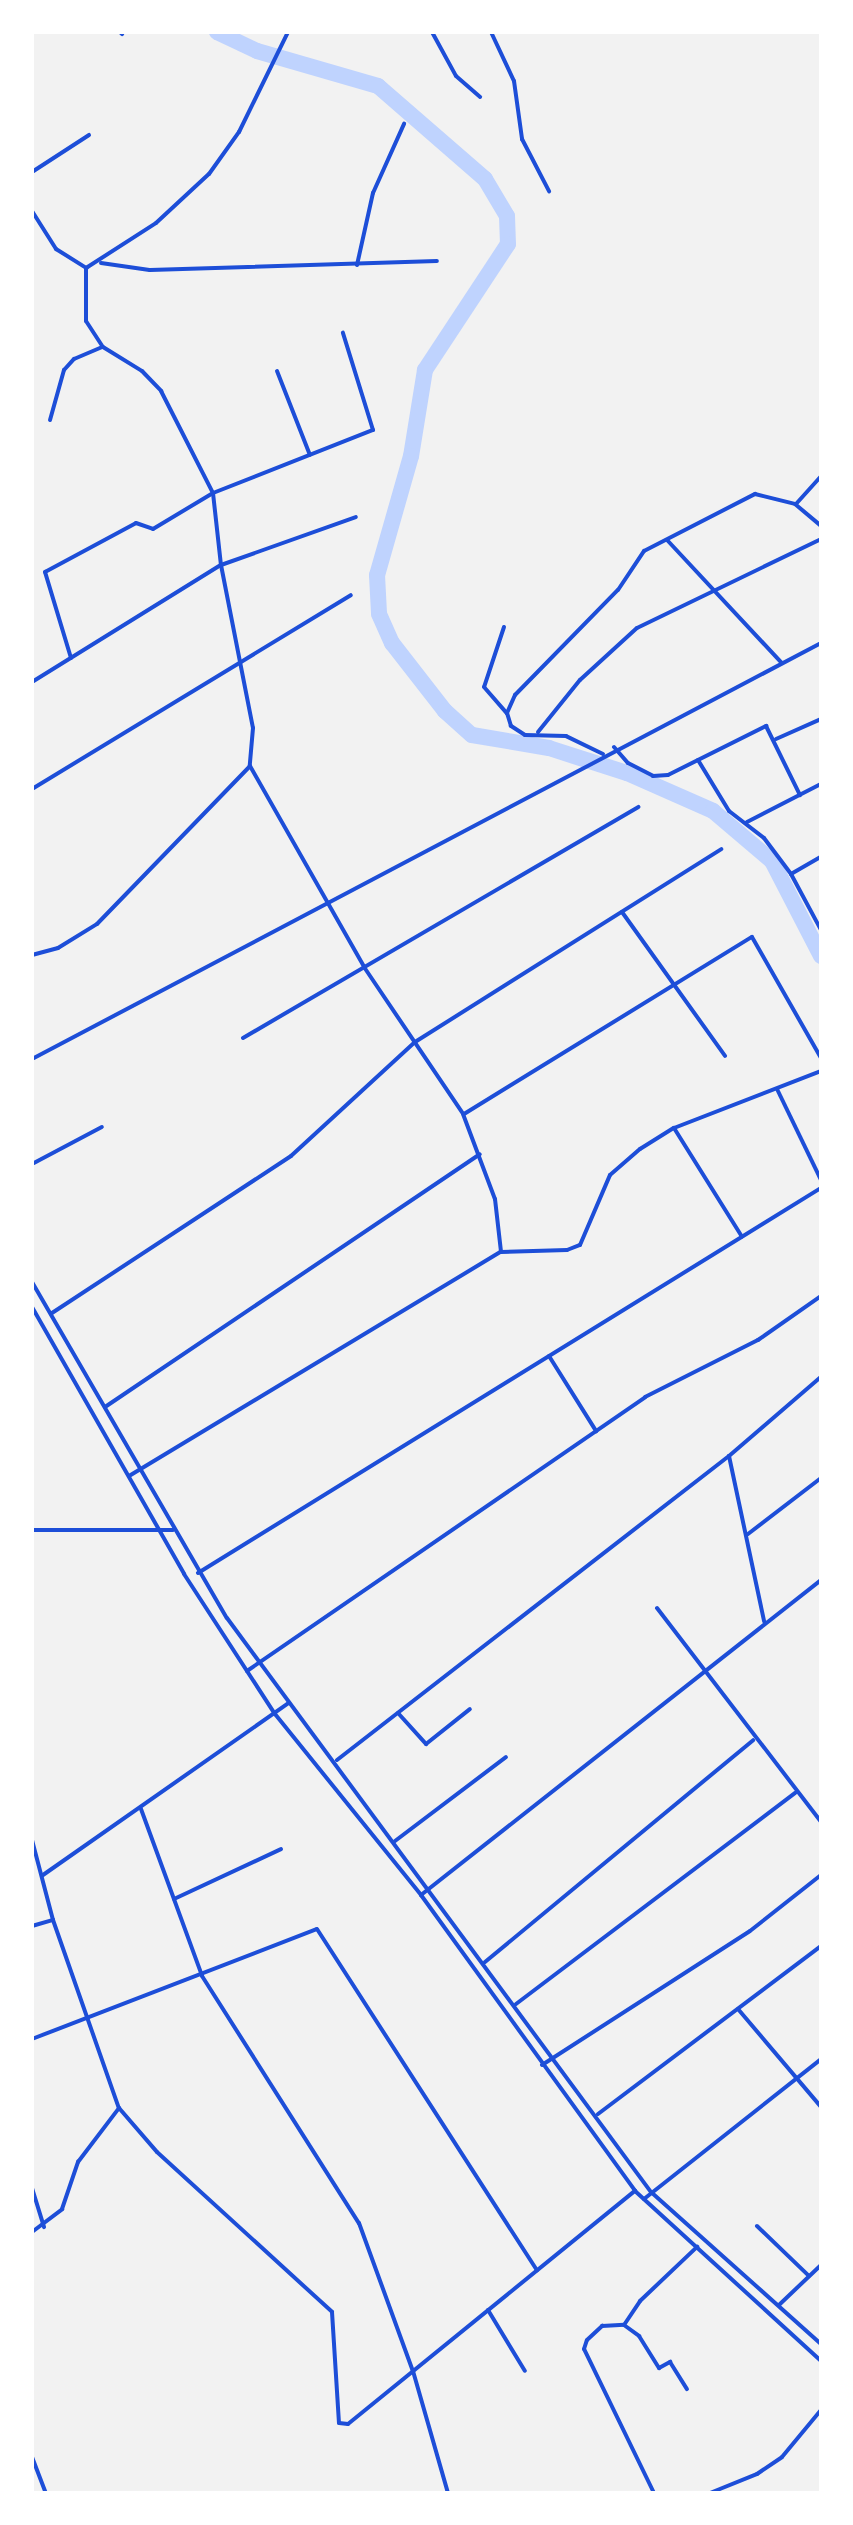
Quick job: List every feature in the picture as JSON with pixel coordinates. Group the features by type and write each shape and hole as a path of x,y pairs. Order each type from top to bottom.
{"street":[{"path":"86,268 100,263 156,223 209,174 239,132 288,32"},
{"path":"432,32 456,76 480,97"},
{"path":"491,32 514,81 522,139 549,191"},
{"path":"357,265 373,193 404,124"},
{"path":"32,172 89,135"},
{"path":"32,211 56,249 86,268"},
{"path":"100,263 150,270 437,261"},
{"path":"86,268 86,321 103,347 142,371 161,391 213,493 221,565 253,728 250,766 364,967 463,1114 495,1199 501,1252"},
{"path":"71,658 45,572 136,523 153,529 213,493 373,430 343,333"},
{"path":"50,420 64,370 74,359 103,347"},
{"path":"277,371 310,455"},
{"path":"795,504 821,476"},
{"path":"507,713 515,695 618,590 644,551 668,541 686,526 755,494 795,504 821,526"},
{"path":"32,682 221,565 356,517"},
{"path":"538,732 580,680 637,628 821,539"},
{"path":"668,541 781,662"},
{"path":"33,787 351,595"},
{"path":"504,627 490,655 484,687 507,713 518,732 566,736 601,756"},
{"path":"32,1059 327,904 614,747 821,643"},
{"path":"776,739 821,719"},
{"path":"614,747 628,763 653,776 668,775 764,726 776,739 800,795"},
{"path":"698,760 718,797 747,822 791,874 821,930"},
{"path":"32,955 58,948 97,924 250,766"},
{"path":"747,822 821,784"},
{"path":"243,1038 638,807"},
{"path":"52,1313 291,1156 415,1042 721,849"},
{"path":"791,874 821,857"},
{"path":"622,912 725,1056"},
{"path":"463,1114 752,937 821,1058"},
{"path":"129,1476 501,1252 567,1250 580,1245 610,1175 674,1128 821,1071"},
{"path":"777,1089 821,1180"},
{"path":"32,1164 102,1127"},
{"path":"674,1128 742,1237"},
{"path":"105,1407 480,1154"},
{"path":"198,1573 821,1188"},
{"path":"32,1282 198,1573 289,1703 336,1761 598,2114 651,2192 780,2304 821,2344"},
{"path":"247,1671 645,1397 758,1340 821,1296"},
{"path":"32,1307 160,1530 275,1714 421,1895 635,2191 821,2361"},
{"path":"549,1356 596,1431"},
{"path":"336,1761 729,1456 821,1377"},
{"path":"729,1456 748,1534 764,1623"},
{"path":"748,1534 821,1478"},
{"path":"32,1530 173,1530"},
{"path":"421,1895 821,1580"},
{"path":"657,1608 753,1740 821,1822"},
{"path":"43,1875 289,1703"},
{"path":"398,1713 426,1744 470,1709"},
{"path":"485,1962 753,1740"},
{"path":"395,1841 506,1757"},
{"path":"516,2005 795,1793"},
{"path":"141,1809 202,1976 359,2223 413,2371 448,2493"},
{"path":"32,1840 53,1920 119,2108 157,2152 332,2312 339,2423 348,2424 635,2191"},
{"path":"174,1899 281,1849"},
{"path":"541,2065 750,1931 821,1875"},
{"path":"32,1926 53,1920"},
{"path":"32,2039 202,1976 317,1929 537,2270"},
{"path":"598,2114 821,1946"},
{"path":"738,2009 794,2080 804,2084 821,2107"},
{"path":"644,2199 821,2059"},
{"path":"32,2232 44,2227 62,2209 78,2162 119,2108"},
{"path":"32,2188 44,2227"},
{"path":"757,2226 809,2276"},
{"path":"624,2325 640,2301 697,2247"},
{"path":"780,2304 821,2265"},
{"path":"488,2310 525,2371"},
{"path":"624,2325 659,2368 670,2362 687,2389"},
{"path":"624,2325 602,2326 584,2349 654,2493"},
{"path":"710,2493 757,2474 782,2457 821,2410"},
{"path":"32,2457 46,2493"}],"waterway":[{"path":"217,32 257,51 378,86 485,179 507,216 508,244 425,370 411,456 377,575 379,614 392,643 445,711 472,735 549,748 627,773 713,811 772,861 821,956"}]}
